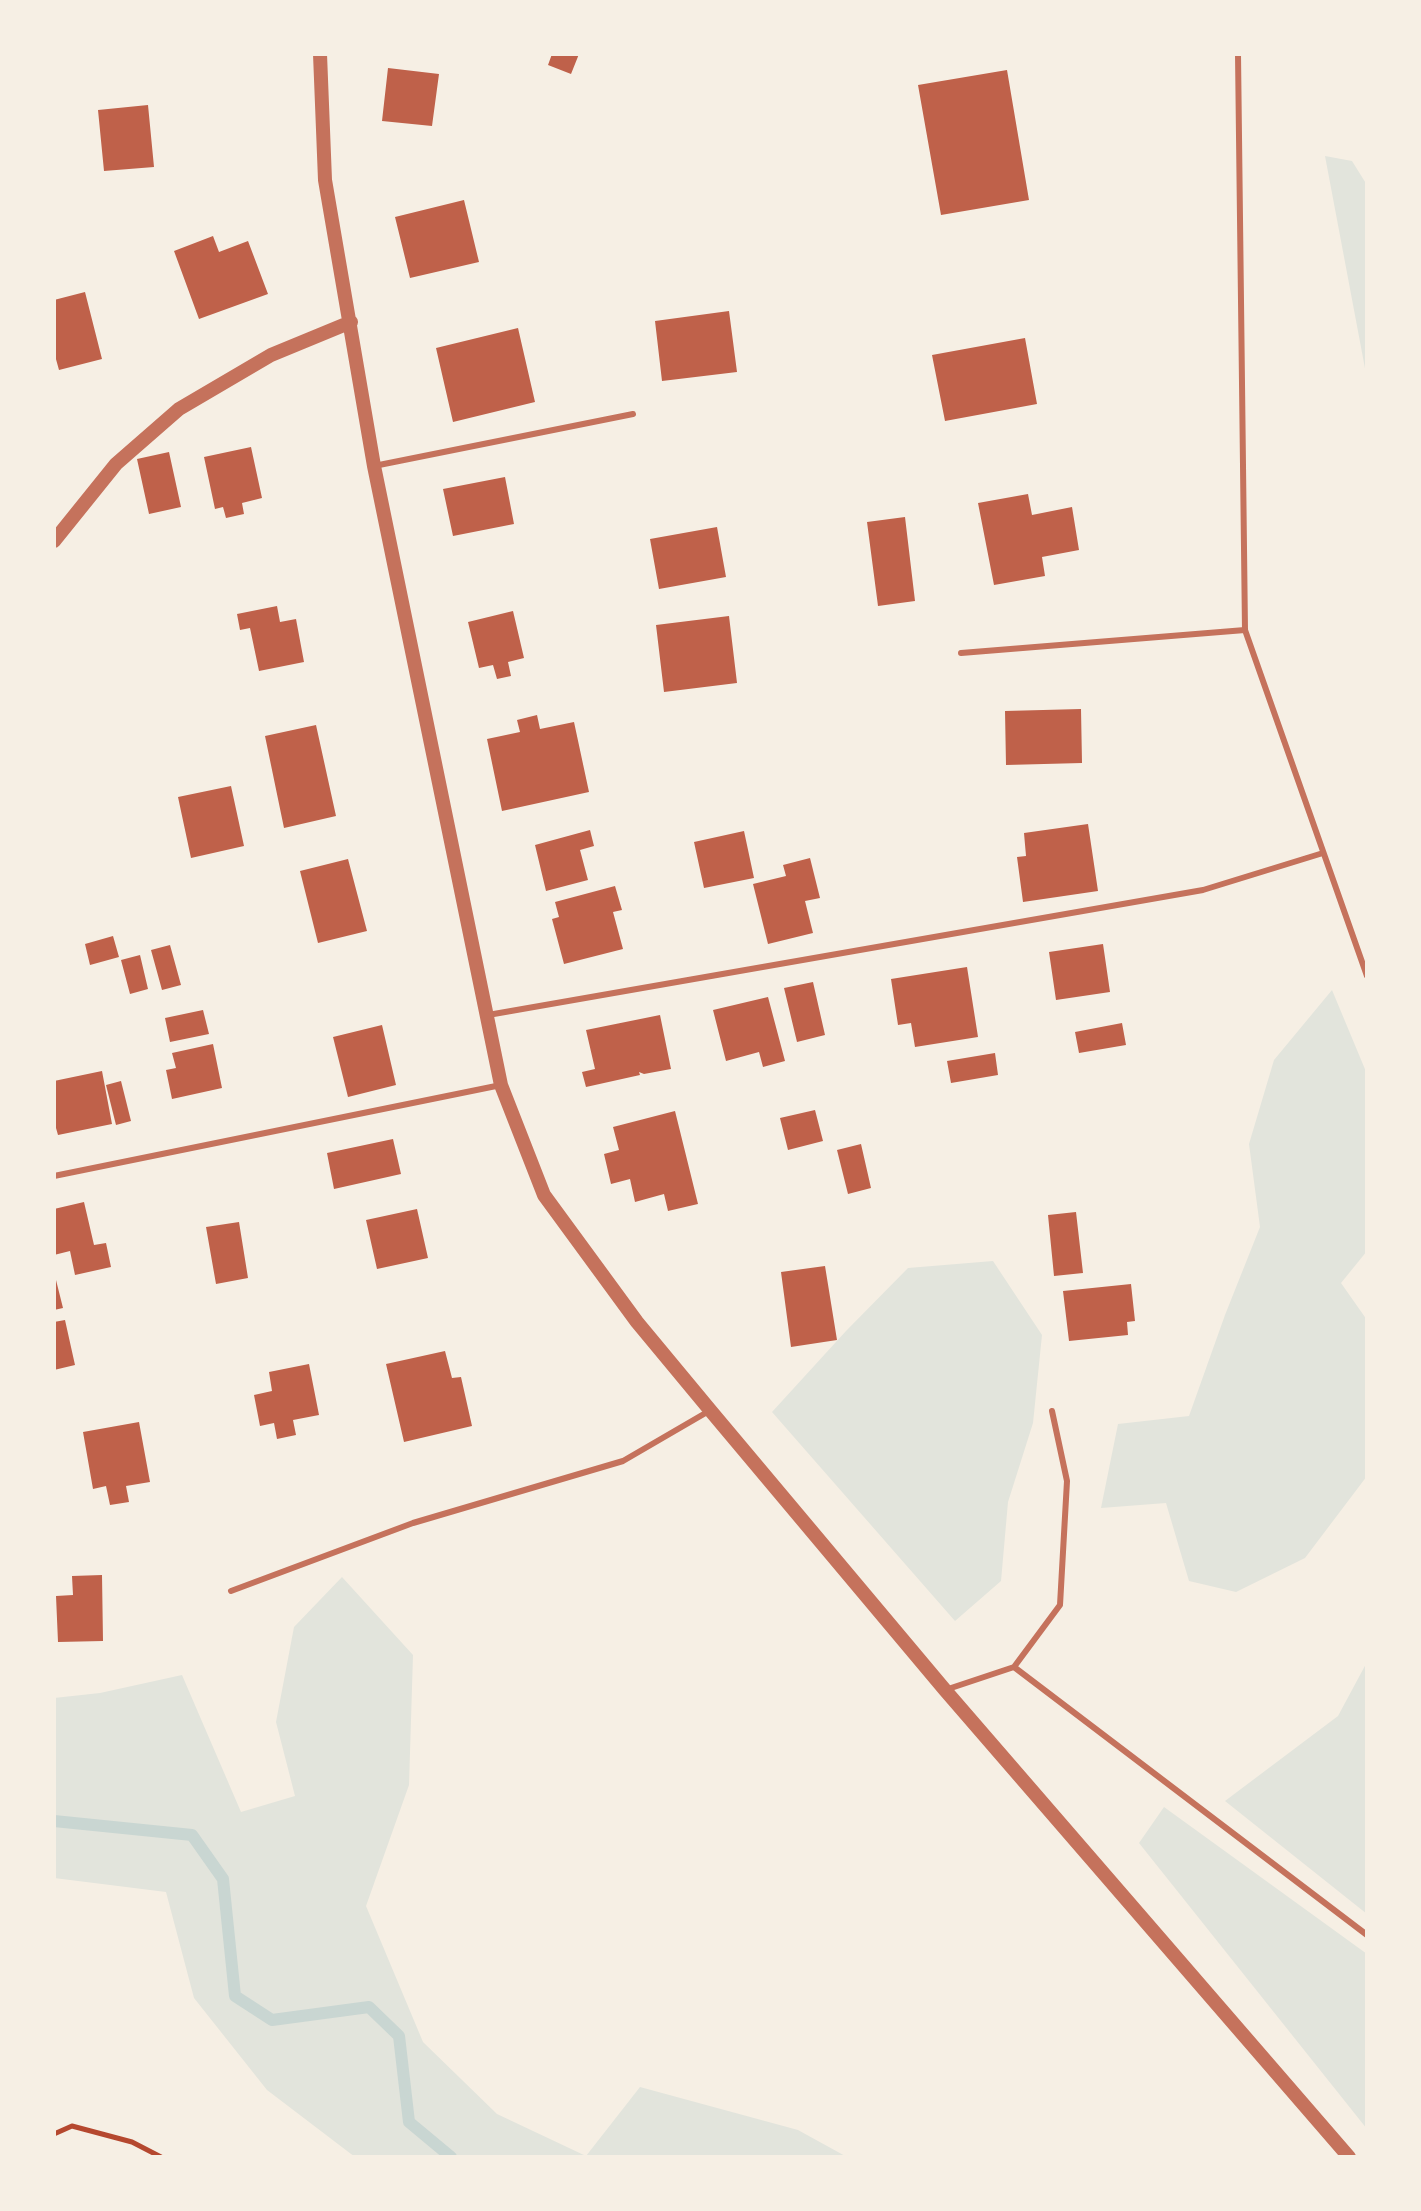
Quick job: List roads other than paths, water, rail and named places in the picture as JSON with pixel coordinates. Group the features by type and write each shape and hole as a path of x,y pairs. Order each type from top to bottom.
{"street":[{"path":"320,54 325,180 374,466 501,1085 544,1195 637,1322 710,1410 945,1690 1349,2157"},
{"path":"54,541 116,464 179,409 271,355 351,322"}],"lane":[{"path":"1238,54 1245,630 1367,976"},
{"path":"374,466 633,414"},
{"path":"961,653 1245,630"},
{"path":"486,1016 1203,890 1323,853"},
{"path":"54,1176 501,1085"},
{"path":"231,1591 413,1523 623,1461 710,1410"},
{"path":"945,1690 1014,1667 1060,1605 1067,1481 1052,1411"},
{"path":"1014,1667 1367,1935"}],"waterway":[{"path":"54,1821 192,1835 223,1879 235,1996 272,2020 369,2007 399,2036 409,2122 451,2157"}]}
